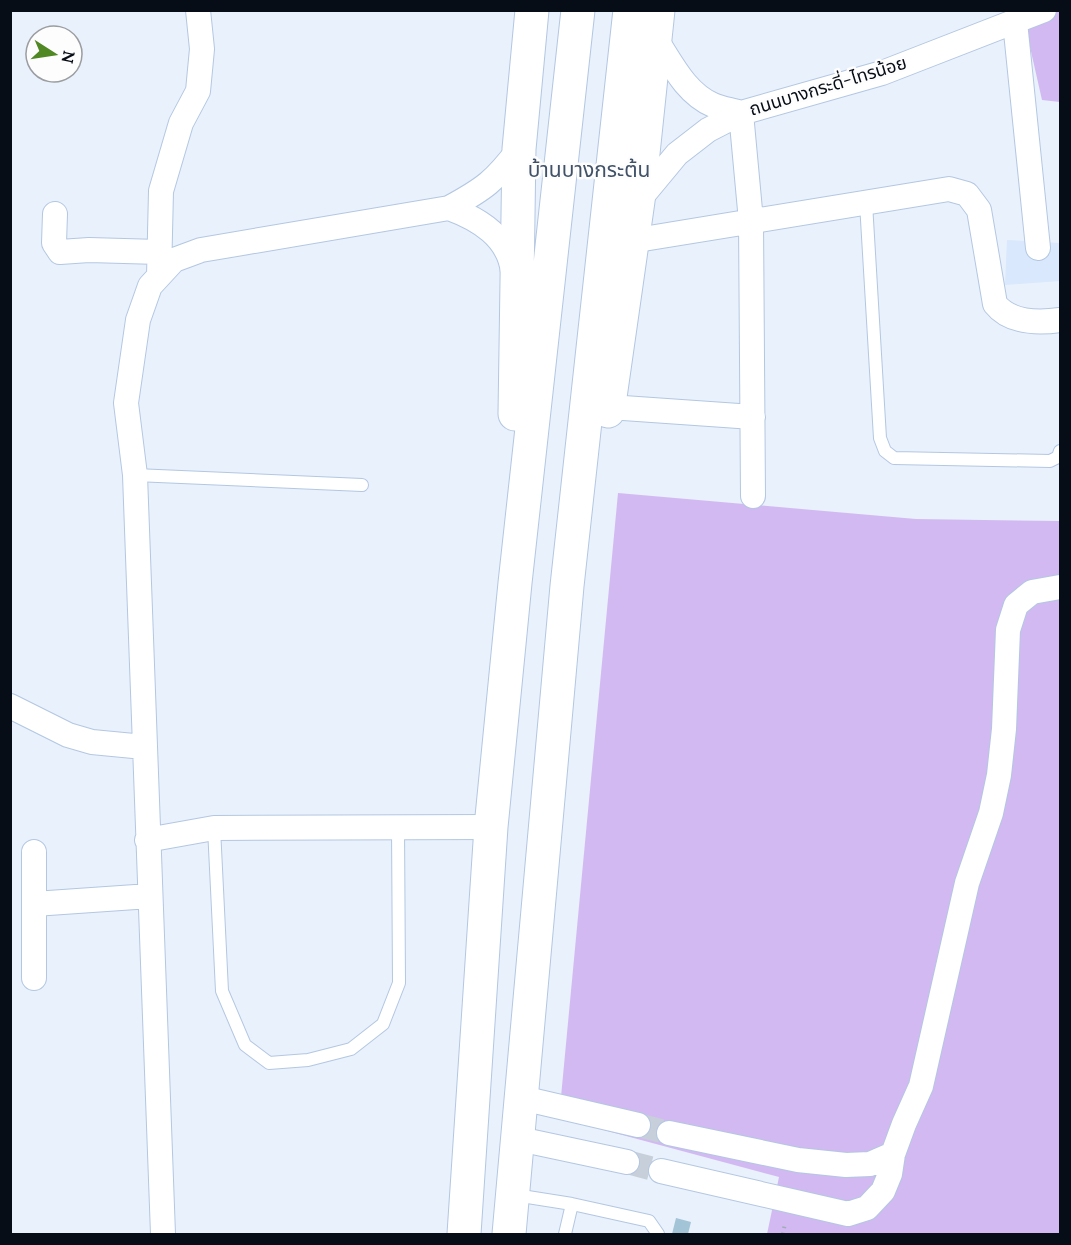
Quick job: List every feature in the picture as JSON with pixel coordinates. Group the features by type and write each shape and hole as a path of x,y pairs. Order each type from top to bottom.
{"main road":[{"path":"515,583 519,149 532,10"},
{"path":"464,1234 491,827 515,583 578,10"},
{"path":"509,1234 567,586 630,10"},
{"path":"567,586 609,407 638,201 657,24"}],"street":[{"path":"163,1234 135,475 126,403 138,320 159,264 161,191 181,123 198,91 202,49 198,10"},
{"name":"ถนนบางกระดี่-ไทรน้อย","path":"638,201 677,154 708,130 741,113 882,73 1014,16 1044,10"},
{"path":"1014,16 1038,248"},
{"path":"657,24 682,80 695,94 713,105 741,113 751,221 753,496"},
{"path":"55,214 54,243 60,252 89,250 159,264 201,250 449,208 480,191 500,175 519,149"},
{"path":"632,241 949,189 967,194 979,210 995,304 1003,313 1019,319 1045,322 1060,320"},
{"path":"449,208 474,217 494,233 511,258 516,300"},
{"path":"609,407 753,417"},
{"path":"661,1171 848,1214 867,1208 883,1191 890,1174 893,1154 921,1086 967,883 993,803 999,775 1004,729 1008,630 1016,605 1032,592 1060,587"},
{"path":"10,706 68,735 92,742 144,747"},
{"path":"147,840 214,828 491,827"},
{"path":"34,852 34,978"},
{"path":"34,904 150,896"},
{"path":"522,1098 638,1125"},
{"path":"669,1132 798,1160 846,1165 870,1164 893,1154"},
{"path":"519,1140 627,1162"}],"lane":[{"path":"866,202 880,438 885,452 894,458 1050,461 1059,457 1060,451"},
{"path":"135,475 362,484"},
{"path":"214,828 222,991 245,1046 269,1063 308,1060 351,1050 383,1024 399,983 398,827"},
{"path":"513,1195 572,1204 649,1221 658,1234"},
{"path":"565,1234 572,1204"}],"shaded area":[{"path":"1055,11 1060,11 1060,102 1042,100 1025,25"},
{"path":"1007,240 1060,243 1060,281 1005,285"},
{"path":"618,493 916,519 1060,521 1060,1234 767,1234 779,1177 559,1118"}],"building":[{"path":"676,1218 691,1222 688,1234 672,1234"}],"tunnel":[{"path":"638,1125 669,1133"},
{"path":"627,1162 661,1171"}],"district":[{"name":"บ้านบางกระต้น","path":"589,170"}]}
